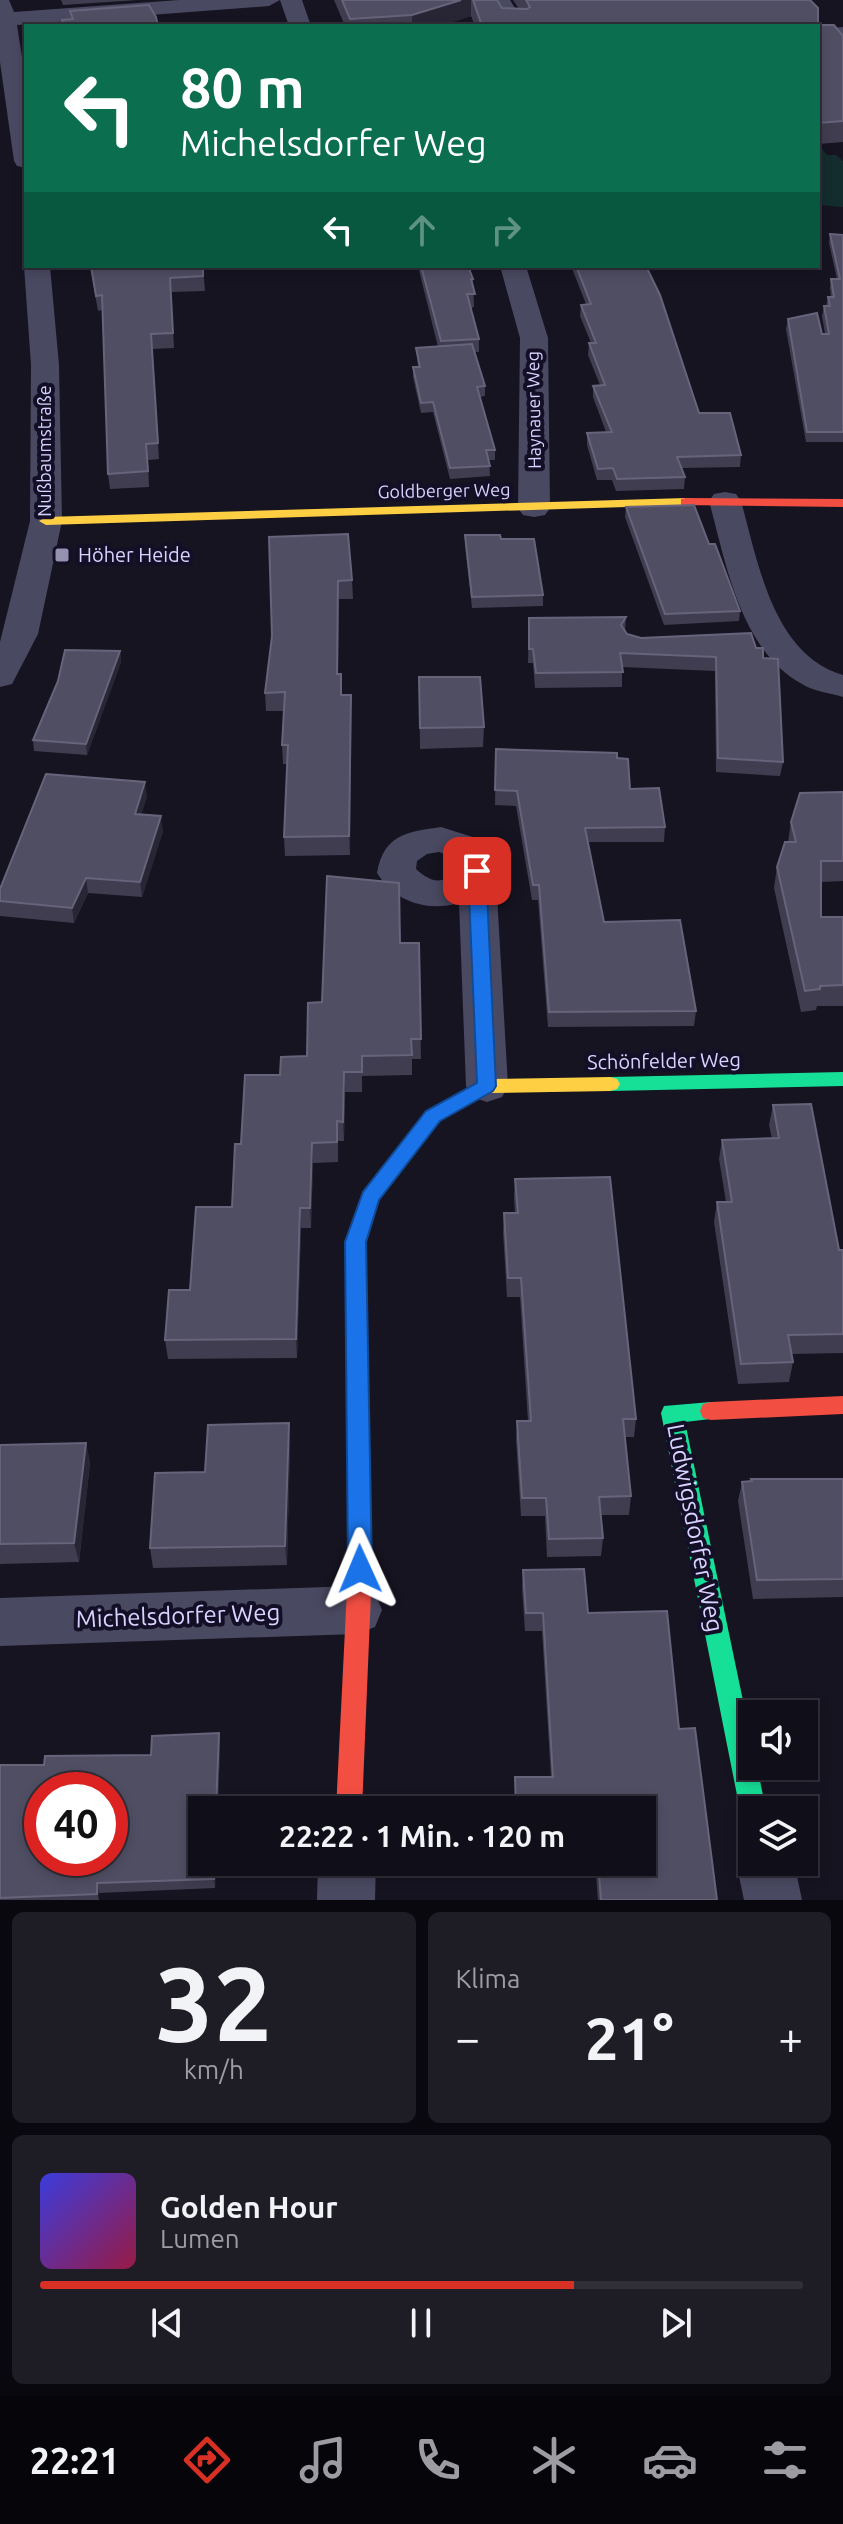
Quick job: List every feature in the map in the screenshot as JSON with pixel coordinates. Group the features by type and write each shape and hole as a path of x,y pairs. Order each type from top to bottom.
{"street":[{"path":"24,148 3,11 269,0"},
{"path":"291,0 299,24"},
{"path":"499,0 514,24"},
{"path":"820,36 843,34"},
{"name":"Nußbaumstraße","path":"0,677 21,634 46,521 45,365 37,268"},
{"name":"Haynauer Weg","path":"514,268 534,338 534,508"},
{"path":"725,501 752,634 804,670 829,684 843,686"},
{"name":"Goldberger Weg","path":"46,521 725,501 843,503"},
{"path":"349,1796 360,1569 355,1242 370,1197 433,1116 487,1086 477,871"},
{"name":"Schönfelder Weg","path":"487,1086 843,1079"},
{"name":"Ludwigsdorfer Weg","path":"750,1796 672,1413 843,1405"},
{"name":"Michelsdorfer Weg","path":"0,1622 356,1610"},
{"path":"346,1900 347,1876"},
{"path":"768,1876 773,1900"}],"green space":[{"path":"820,146 827,155 836,155 843,161 843,207 820,205"}],"building":[{"path":"342,0 461,0 412,15 350,19"},
{"path":"473,0 497,0 502,8 527,9 530,7 526,0 810,0 818,8 818,24 481,24"},
{"path":"149,5 158,24 63,24 62,20 73,19 70,11"},
{"path":"820,25 834,25 843,36 843,121 820,123"},
{"path":"830,234 843,235 843,432 807,432 788,319 817,313 822,334 829,334 824,306 830,306 828,297 834,297 831,279 840,279"},
{"path":"91,268 203,268 203,276 170,278 173,333 151,334 158,443 146,444 148,471 108,474 102,295 96,296"},
{"path":"422,268 469,268 475,294 467,294 479,339 441,341"},
{"path":"577,268 647,268 660,295 699,413 730,413 741,455 677,457 685,477 617,479 613,468 598,469 587,433 612,432 593,386 605,385 589,343 596,343 581,305 591,304"},
{"path":"472,344 485,386 477,387 495,450 486,450 490,466 450,468 433,402 421,403 413,367 420,367 416,348"},
{"path":"694,505 709,544 715,544 740,611 665,614 626,507"},
{"path":"348,534 352,580 338,581 337,674 341,674 341,695 351,695 349,836 284,837 288,745 282,745 285,692 265,693 272,636 269,537"},
{"path":"465,535 534,539 543,595 472,597"},
{"path":"626,617 621,625 627,634 641,638 751,633 756,648 763,648 763,658 778,659 783,762 718,758 716,657 620,653 623,672 536,673 533,649 529,649 529,618"},
{"path":"65,650 120,651 86,744 33,740 58,681"},
{"path":"419,677 480,677 484,727 420,728"},
{"path":"496,749 617,753 617,758 628,759 630,789 659,788 665,827 585,828 604,922 680,920 696,1011 549,1012 539,885 533,885 517,791 495,790"},
{"path":"46,774 145,782 135,814 161,816 140,882 86,878 72,908 0,901 0,889"},
{"path":"843,792 843,861 821,861 821,917 843,917 843,985 820,986 820,989 805,991 777,867 785,842 796,842 791,822 800,793"},
{"path":"327,876 399,883 400,943 419,943 421,1039 411,1039 412,1055 362,1056 362,1072 344,1072 343,1122 337,1121 337,1142 312,1143 310,1208 300,1208 296,1339 165,1340 169,1290 190,1290 196,1207 232,1207 235,1144 241,1144 245,1075 280,1075 281,1057 307,1056 308,1003 322,1002"},
{"path":"811,1104 839,1250 843,1250 843,1334 788,1335 793,1362 741,1364 717,1202 732,1202 722,1140 779,1138 773,1105"},
{"path":"610,1177 636,1419 623,1419 631,1496 599,1497 603,1538 549,1539 546,1498 522,1498 517,1421 531,1421 521,1278 508,1278 504,1213 518,1213 515,1179"},
{"path":"289,1423 285,1546 150,1548 155,1473 205,1472 208,1425"},
{"path":"86,1443 74,1543 0,1544 0,1445"},
{"path":"751,1479 843,1479 843,1579 757,1580 742,1482"},
{"path":"584,1569 588,1613 667,1611 679,1729 695,1728 717,1900 601,1900 599,1876 656,1876 656,1796 516,1796 515,1777 553,1777 543,1613 526,1613 523,1570"},
{"path":"219,1733 217,1796 188,1796 188,1876 214,1876 214,1879 97,1883 97,1894 0,1898 0,1765 44,1765 45,1756 151,1755 152,1736"}],"traffic: fast":[{"path":"610,1084 843,1079"},
{"path":"711,1411 672,1413 750,1796"}],"traffic: slow":[{"path":"46,521 686,502"},
{"path":"357,1358 355,1242 370,1197 433,1116 487,1086 610,1084"}],"traffic: jam":[{"path":"686,502 843,503"},
{"path":"350,1796 360,1569 357,1358"},
{"path":"711,1411 843,1405"}],"place":[{"name":"Höher Heide","path":"62,555"}],"route":[{"path":"360,1569 355,1242 370,1197 433,1116 487,1086 477,871"}]}
